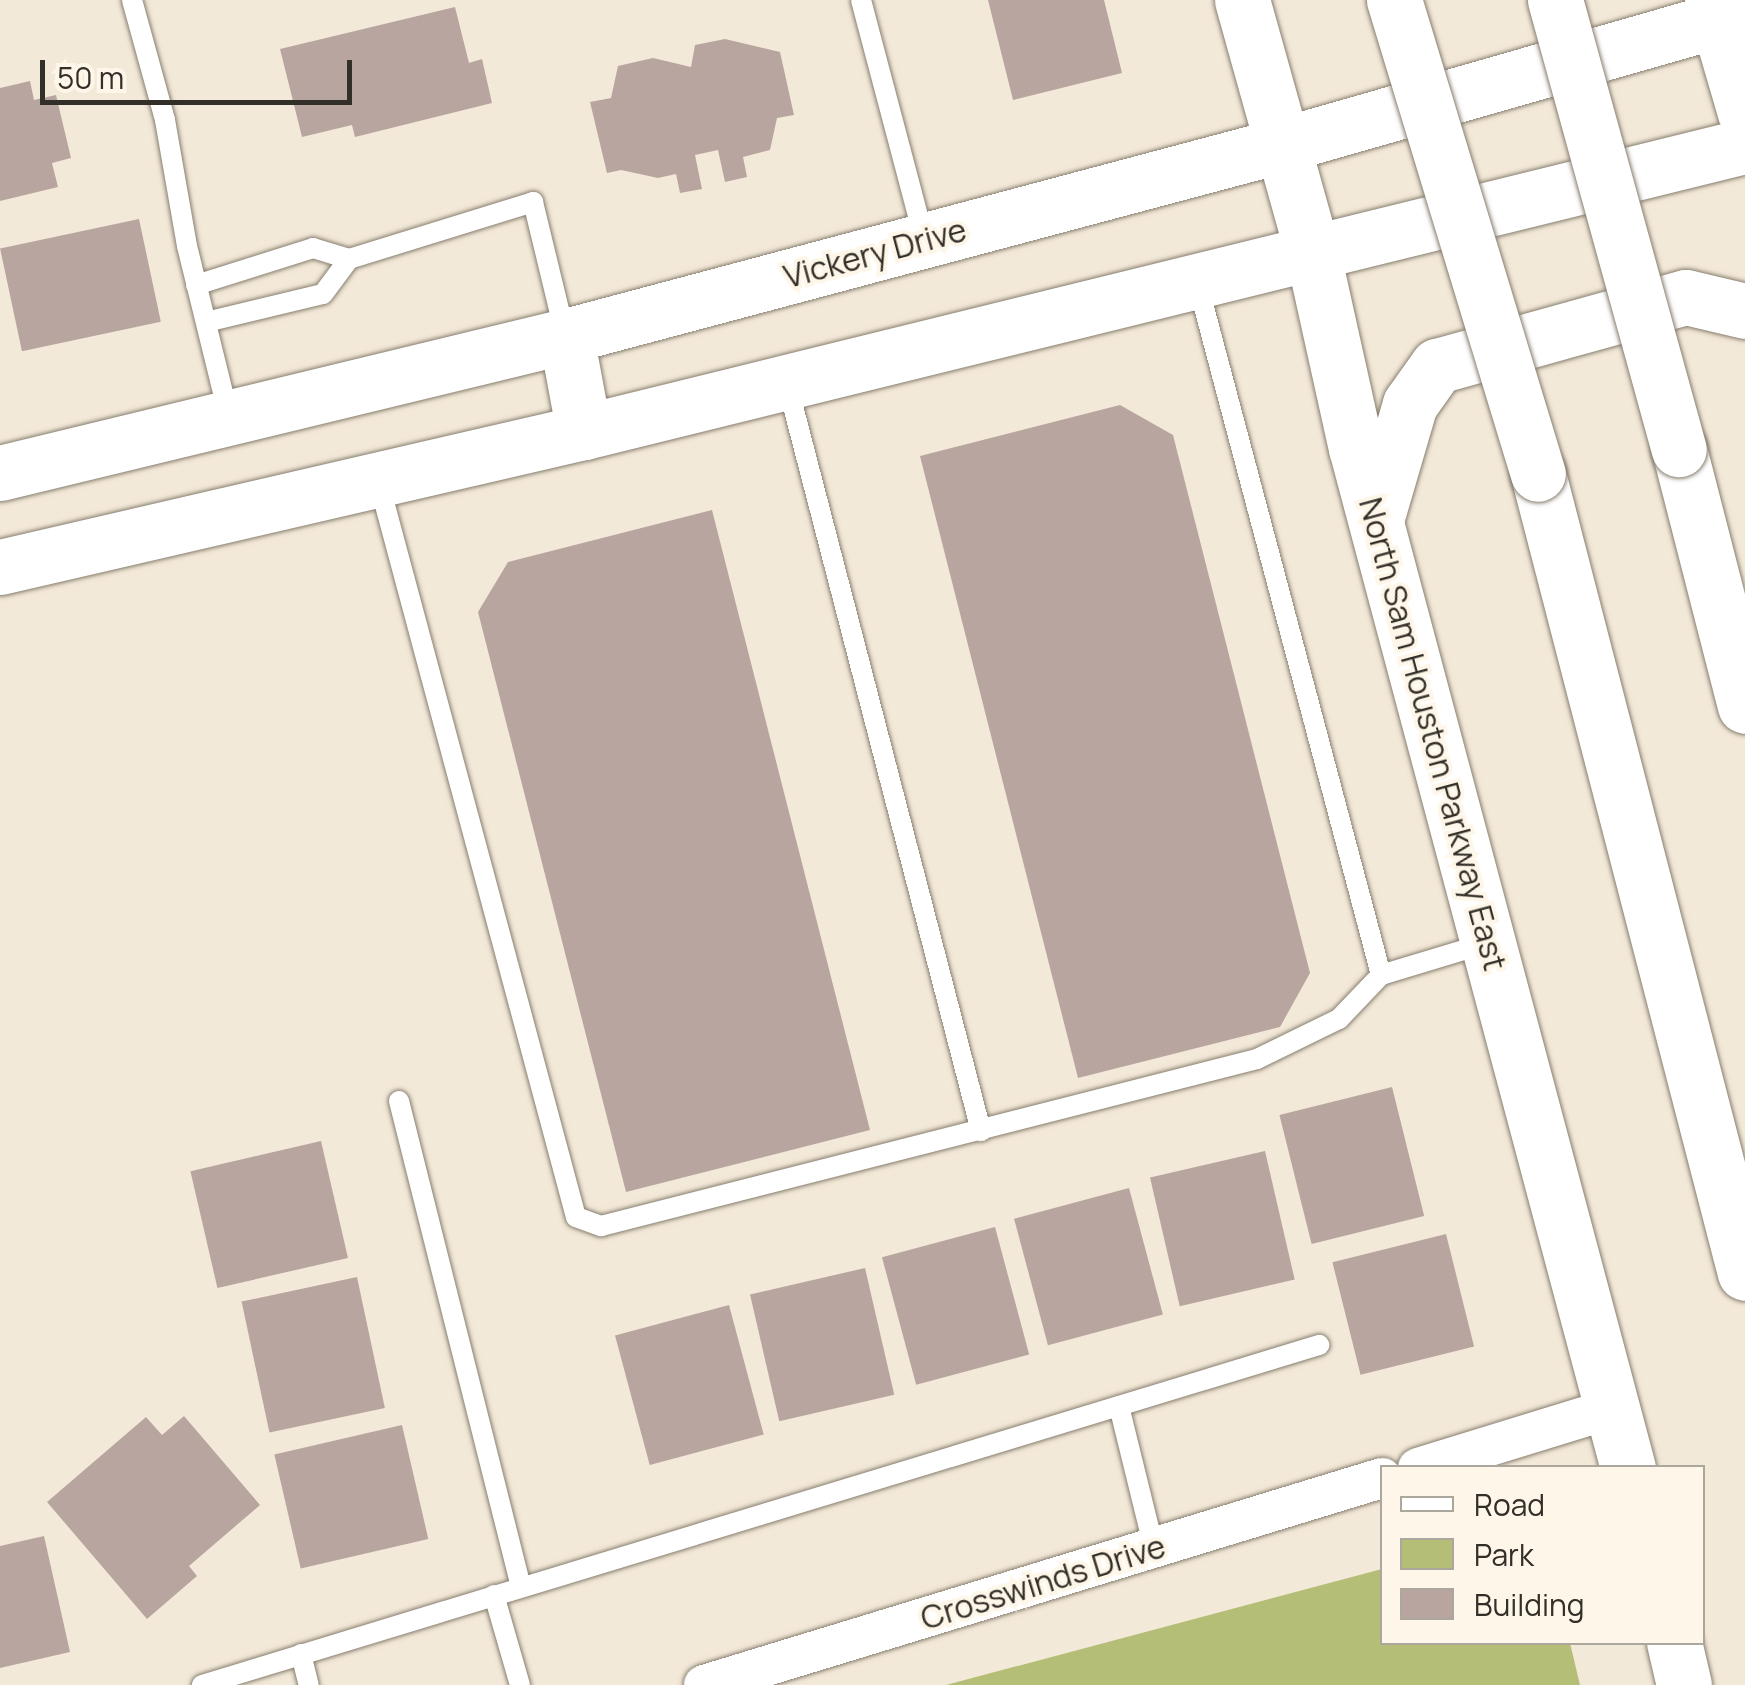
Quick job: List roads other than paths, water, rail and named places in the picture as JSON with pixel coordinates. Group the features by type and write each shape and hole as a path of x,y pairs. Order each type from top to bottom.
{"main road":[{"name":"North Sam Houston Parkway East","path":"1242,0 1312,250 1376,520 1627,1465"},
{"path":"1360,0 1382,0"},
{"path":"1394,0 1538,474 1745,1274"},
{"path":"1554,0 1745,706"},
{"name":"Vickery Drive","path":"0,473 566,336 1282,145 1725,10"},
{"path":"1725,10 1745,112"},
{"path":"0,567 584,432 1745,146"},
{"path":"1376,520 1410,404 1437,366 1686,297 1745,310"},
{"path":"566,336 584,432"},
{"path":"1675,1645 1684,1685"}],"street":[{"path":"1428,1465 1613,1408"},
{"name":"Crosswinds Drive","path":"704,1685 1380,1479"}],"lane":[{"path":"132,0 165,120 196,286 229,420"},
{"path":"861,0 925,240"},
{"path":"196,286 313,248 349,258 533,202 566,336"},
{"path":"206,322 323,294 349,258"},
{"path":"1196,279 1226,378 1381,975"},
{"path":"786,381 981,1131"},
{"path":"378,478 576,1217 602,1226 1257,1059 1339,1019 1381,975 1489,942"},
{"path":"399,1101 521,1587"},
{"path":"202,1685 1319,1345"},
{"path":"1119,1406 1154,1548"},
{"path":"494,1595 520,1685"},
{"path":"302,1654 309,1685"}]}
